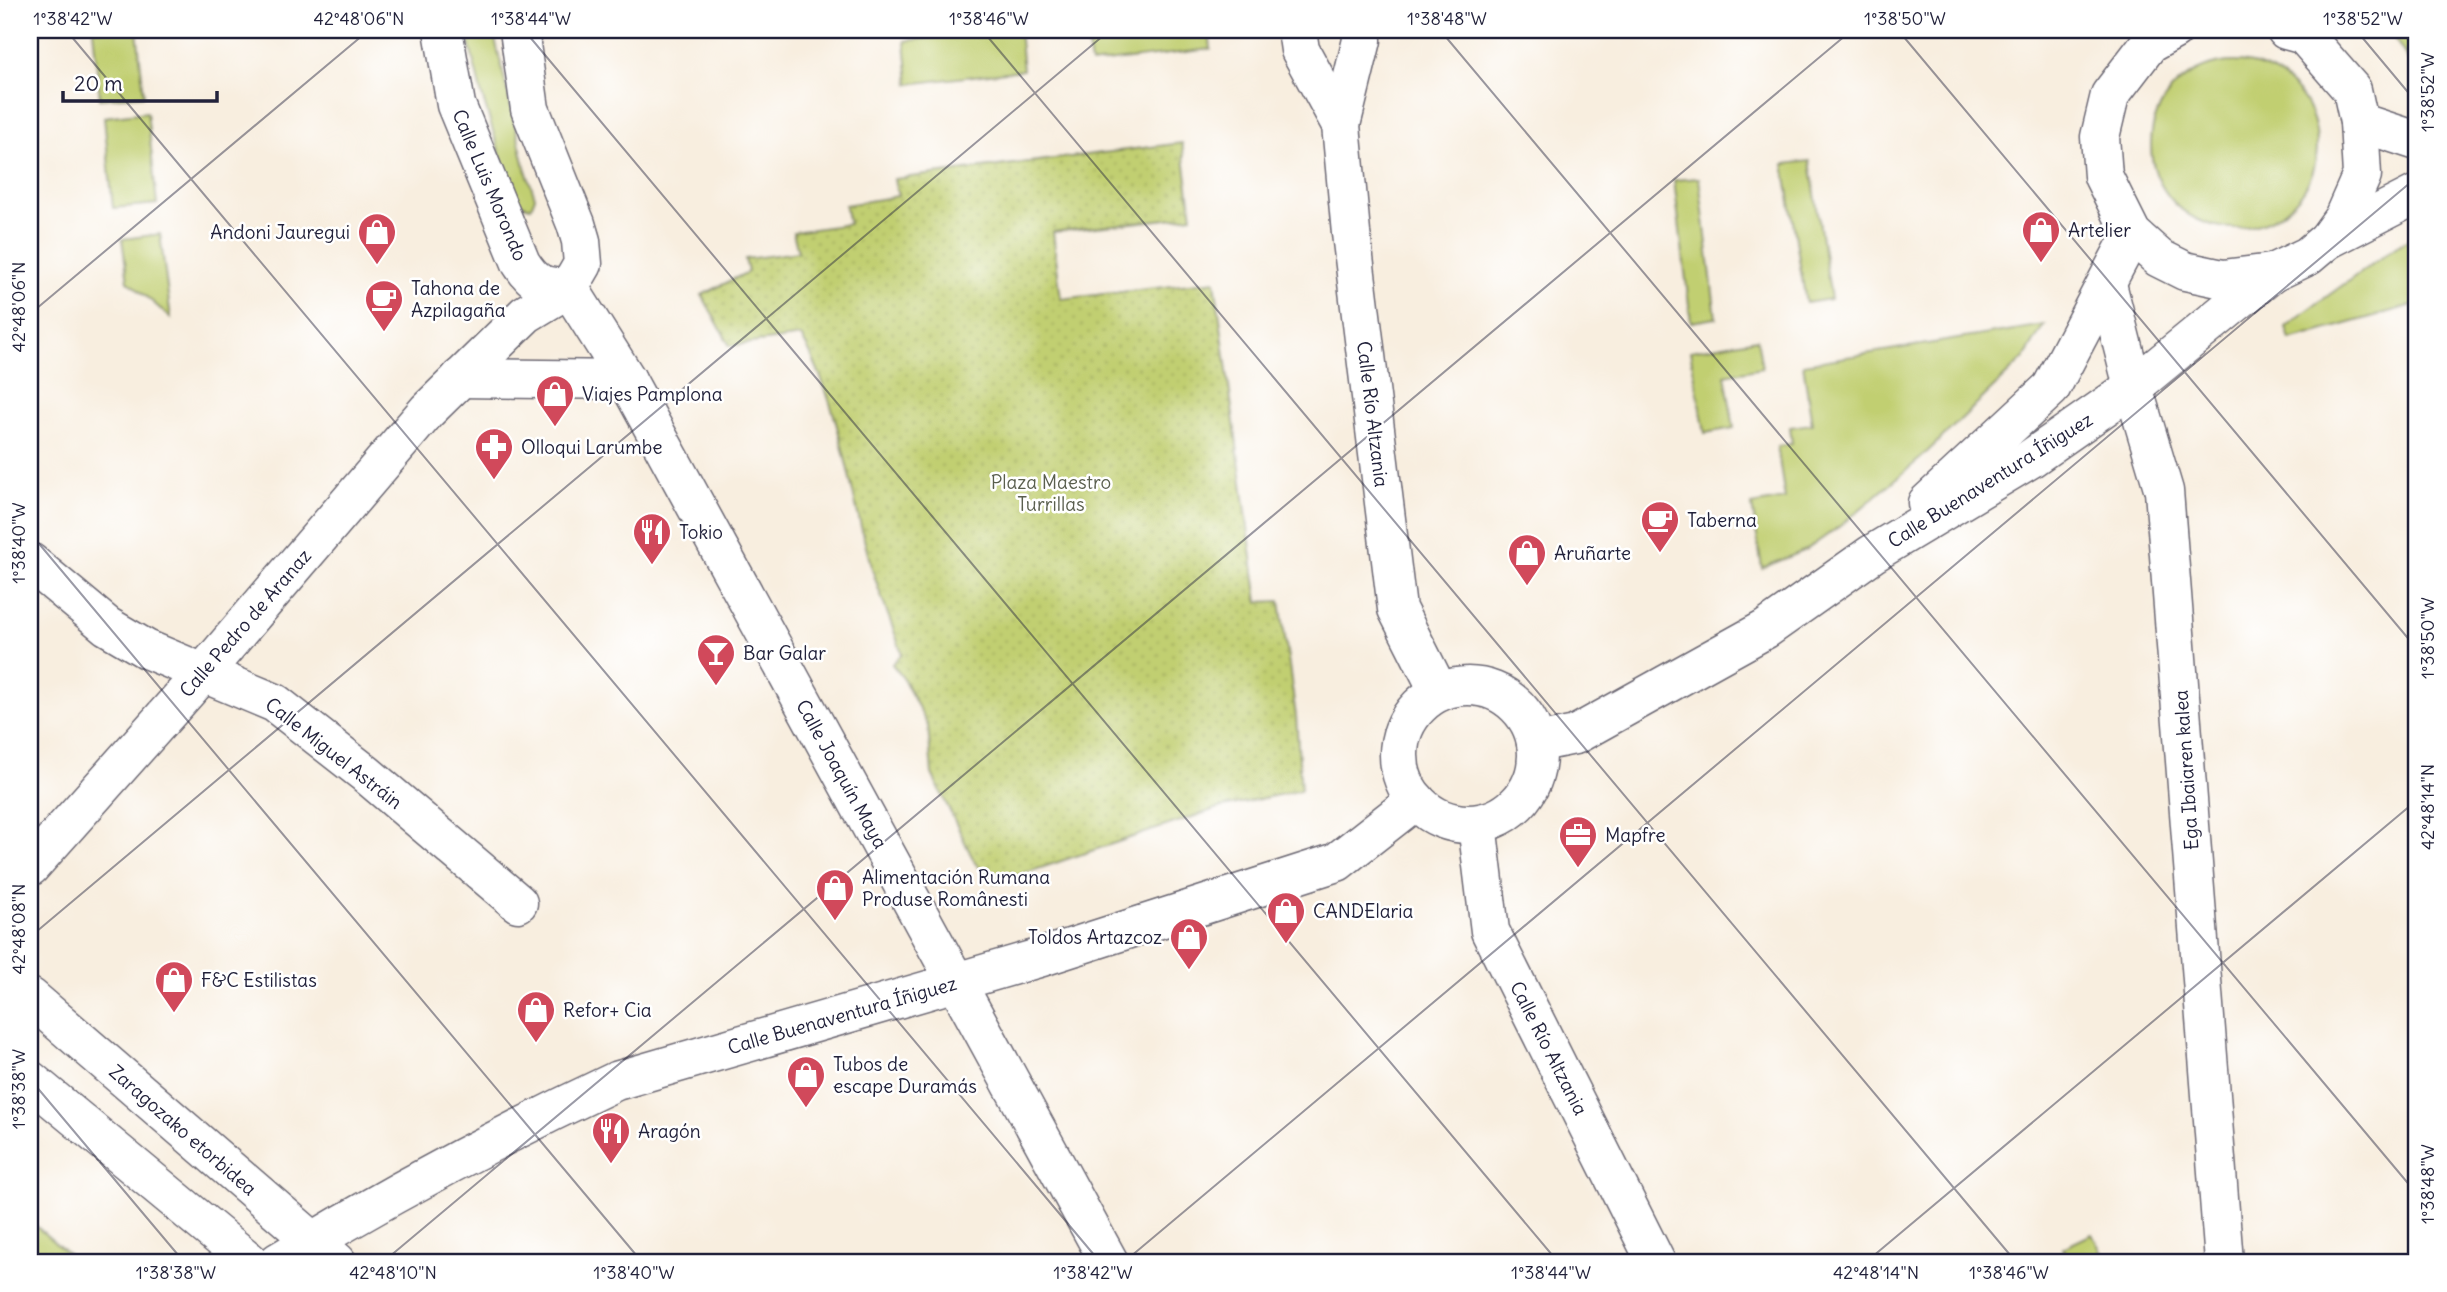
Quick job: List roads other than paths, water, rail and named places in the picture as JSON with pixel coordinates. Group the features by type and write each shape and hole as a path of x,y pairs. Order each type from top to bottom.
{"street":[{"name":"Calle Luis Morondo","path":"443,30 456,105 521,264 532,280 549,287 569,288"},
{"path":"519,30 530,109 581,240 583,264 569,288"},
{"name":"Calle Río Altzania","path":"1297,30 1300,50 1341,125"},
{"name":"Calle Río Altzania","path":"1362,30 1362,40 1341,125 1350,233 1397,609 1439,692"},
{"path":"2286,30 2304,35 2352,90 2359,122 2362,174 2343,218 2327,240"},
{"path":"2157,34 2110,95 2100,137 2103,176 2132,234 2160,258 2185,271 2224,279 2272,273 2308,256 2327,240 2417,194"},
{"path":"2359,122 2417,141"},
{"name":"Calle Buenaventura Íñiguez","path":"1872,554 2052,388 2132,234"},
{"name":"Calle Buenaventura Íñiguez","path":"1536,743 1575,735 1766,629 1872,554 2030,459 2133,387 2272,273"},
{"name":"Ega Ibaiaren kalea","path":"2107,284 2133,387 2164,491 2224,1262"},
{"name":"Calle Pedro de Aranaz","path":"30,867 204,672 427,411 526,314 569,288"},
{"name":"Calle Joaquín Maya","path":"569,288 627,380 1109,1262"},
{"path":"460,378 627,380"},
{"name":"Calle Miguel Astráin","path":"30,562 107,626 146,649 275,703 366,774 518,903"},
{"path":"1459,686 1480,687 1501,693 1518,706 1530,722 1536,743 1537,765 1530,786 1517,804 1499,817 1477,824 1455,822 1433,815 1416,800 1404,782 1399,761 1401,740 1408,720 1439,692 1459,686"},
{"name":"Calle Buenaventura Íñiguez","path":"278,1262 324,1252 372,1207 561,1106 616,1081 956,982 1337,862 1416,800"},
{"name":"Calle Río Altzania","path":"1477,824 1490,931 1656,1262"},
{"name":"Zaragozako etorbidea","path":"30,997 324,1252"},
{"path":"30,1080 250,1262"}],"place":[{"name":"Artelier","path":"2041,264"},
{"name":"Andoni Jauregui","path":"377,266"},
{"name":"Tahona de Azpilagaña","path":"384,333"},
{"name":"Viajes Pamplona","path":"555,428"},
{"name":"Olloqui Larumbe","path":"494,481"},
{"name":"Taberna","path":"1660,554"},
{"name":"Tokio","path":"652,566"},
{"name":"Aruñarte","path":"1527,587"},
{"name":"Bar Galar","path":"716,687"},
{"name":"Mapfre","path":"1578,869"},
{"name":"Alimentación Rumana Produse Românesti","path":"835,922"},
{"name":"CANDElaria","path":"1286,945"},
{"name":"Toldos Artazcoz","path":"1189,971"},
{"name":"F&C Estilistas","path":"174,1014"},
{"name":"Refor+ Cia","path":"536,1044"},
{"name":"Tubos de escape Duramás","path":"806,1109"},
{"name":"Aragón","path":"611,1165"}],"park label":[{"name":"Plaza Maestro Turrillas","path":"1051,493"}]}
